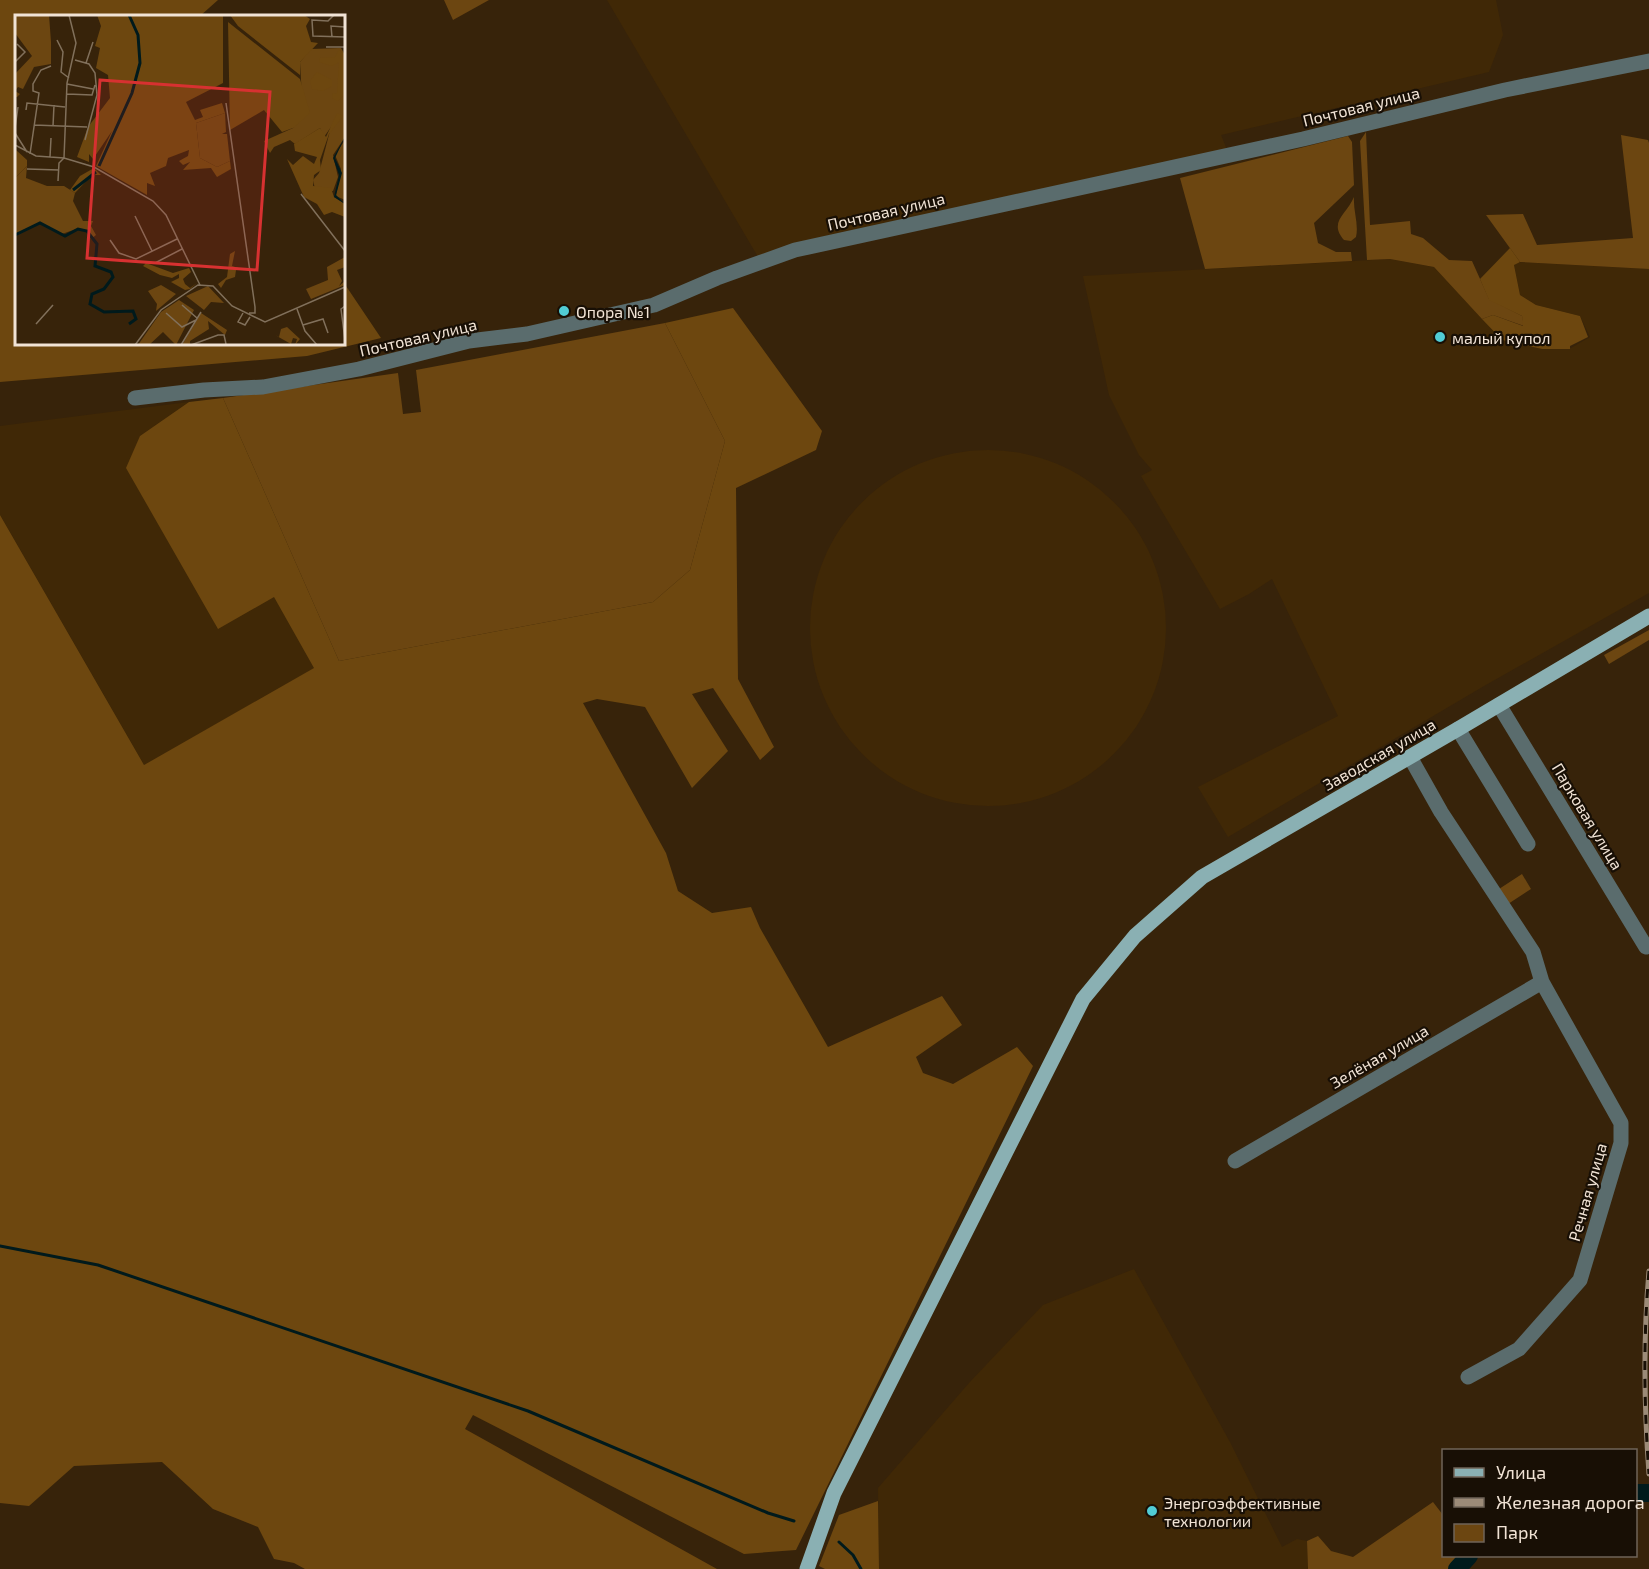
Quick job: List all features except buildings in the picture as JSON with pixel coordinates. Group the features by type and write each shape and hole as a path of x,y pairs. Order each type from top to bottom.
{"main road":[{"name":"Заводская улица","path":"807,1569 834,1493 1083,999 1135,936 1202,877 1649,616"}],"street":[{"name":"Почтовая улица","path":"135,398 204,390 263,387 359,369 469,341 527,334 654,305 717,278 795,250 1303,139 1505,90 1649,61"},
{"name":"Парковая улица","path":"1499,705 1646,946"},
{"path":"1458,729 1528,844"},
{"path":"1410,757 1441,812 1533,952 1542,982"},
{"name":"Зелёная улица","path":"1235,1161 1542,982"},
{"name":"Речная улица","path":"1468,1377 1519,1349 1580,1280 1621,1143 1621,1123 1542,982"}],"shaded area":[{"path":"0,0 218,0 201,15 15,15 15,345 345,345 345,284 381,338 307,356 0,382"},
{"path":"607,0 1496,0 1503,35 1489,72 1221,135 1229,155 761,262"},
{"path":"1510,248 1520,262 1514,265 1520,295 1536,305 1580,316 1588,337 1570,346 1570,349 1542,349 1502,340 1482,319 1493,315 1523,326 1522,316 1489,300 1480,279"},
{"path":"1390,259 1434,267 1502,340 1542,349 1571,348 1590,337 1580,316 1536,305 1520,295 1514,265 1517,262 1649,269 1649,593 1484,686 1228,837 1198,787 1338,716 1272,579 1220,609 1141,476 1152,470 1139,455 1109,395 1083,276"},
{"path":"733,308 822,431 816,450 736,488 738,679 774,747 760,760 713,688 692,694 728,751 692,788 645,707 597,699 583,703 666,853 678,891 712,913 751,907 760,928 828,1047 942,996 962,1025 916,1057 923,1073 953,1084 1017,1047 1033,1066 796,1550 744,1554 473,1415 465,1429 717,1569 305,1569 294,1563 274,1559 258,1527 213,1509 162,1462 74,1466 29,1506 0,1503 0,515 144,765 314,668 274,597 218,629 126,468 140,436 189,402 223,398 339,661 653,602 690,570 725,441 665,323"},
{"path":"189,402 140,436 217,628 274,596 315,668 144,765 0,515 0,426"},
{"path":"988,450 1023,453 1056,463 1087,480 1114,502 1136,529 1153,560 1163,593 1166,628 1163,663 1153,696 1136,727 1114,754 1087,776 1056,793 1023,803 988,806 953,803 920,793 889,776 862,754 840,727 823,696 813,663 810,628 813,593 823,560 840,529 862,502 889,480 920,463 953,453"},
{"path":"1134,1269 1230,1442 1282,1547 1297,1539 1307,1541 1308,1569 879,1569 878,1488 969,1383 1043,1305"},
{"path":"878,1501 879,1569 825,1569 819,1566 839,1515"}],"green space":[{"path":"444,0 489,0 453,20"},
{"path":"1366,132 1370,225 1410,221 1411,234 1423,238 1449,260 1472,261 1489,299 1522,316 1524,326 1493,315 1482,319 1434,267 1390,259 1367,260 1360,141"},
{"path":"1621,135 1648,140 1649,143 1649,269 1520,262 1486,215 1523,214 1537,245 1633,238"},
{"path":"1348,136 1352,142 1354,185 1314,223 1318,243 1336,252 1351,252 1352,261 1205,269 1180,178"},
{"path":"1354,197 1356,237 1351,241 1344,240 1338,223"},
{"path":"665,323 725,441 690,570 653,602 339,661 223,398 398,373 403,414 421,412 416,370"},
{"path":"1649,630 1649,640 1609,664 1604,655"},
{"path":"1522,874 1531,889 1508,904 1499,889"},
{"path":"1433,1502 1442,1514 1442,1557 1460,1557 1449,1569 1308,1569 1307,1541 1318,1536 1331,1551 1353,1557"}],"waterway":[{"path":"0,1246 98,1265 528,1411 768,1513 794,1521"},
{"path":"1637,1493 1649,1493"},
{"path":"839,1542 853,1555 861,1569"},
{"path":"1457,1569 1468,1557"}],"railway":[{"path":"1649,1271 1645,1373 1649,1474"}],"place":[{"name":"Опора №1","path":"564,311"},
{"name":"малый купол","path":"1440,337"},
{"name":"Энергоэффективные технологии","path":"1152,1511"}]}
